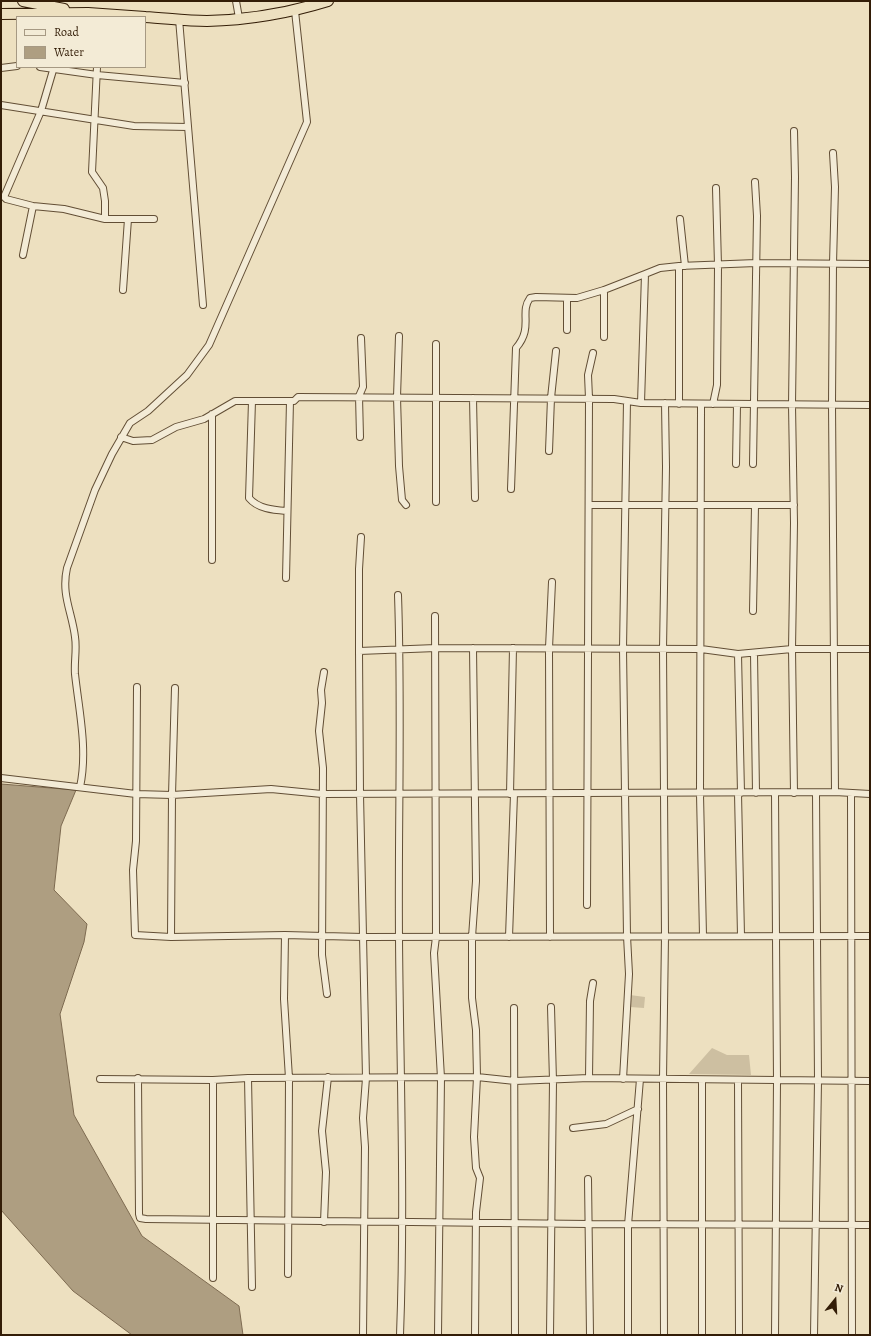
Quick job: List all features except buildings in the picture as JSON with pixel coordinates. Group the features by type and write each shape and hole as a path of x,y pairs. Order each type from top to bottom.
{"highway":[{"path":"23,1 88,14"},
{"path":"146,17 207,21 295,11 328,1"},
{"path":"1,14 88,14 126,16"}],"street":[{"path":"236,1 238,18"},
{"path":"80,787 84,761 75,672 75,636 65,595 64,580 92,497 121,437 130,423 148,411 187,375 210,345 307,122 295,11"},
{"path":"179,19 203,305"},
{"path":"1,68 16,66"},
{"path":"154,219 105,219 64,209 33,206 6,199 4,197 4,193 30,139 41,111 54,68 96,75 185,83"},
{"path":"97,68 92,172 103,188 105,219"},
{"path":"1,105 134,126 188,127"},
{"path":"794,131 795,264 792,405 794,505 792,649 794,793"},
{"path":"833,153 835,187 832,264 835,792"},
{"path":"753,464 757,216 755,182"},
{"path":"713,404 717,385 718,266 716,188"},
{"path":"23,255 33,206"},
{"path":"123,290 128,219"},
{"path":"679,404 682,266 680,219"},
{"path":"511,489 513,398 516,348 526,333 526,303 530,298 577,298 604,290 660,268 756,263 870,264"},
{"path":"641,404 645,274"},
{"path":"604,290 604,337"},
{"path":"567,299 568,330"},
{"path":"399,336 397,397 399,466 402,500 406,505"},
{"path":"360,436 359,396 363,388 361,338"},
{"path":"436,344 436,502"},
{"path":"549,451 551,398 556,351"},
{"path":"587,905 588,375 593,353"},
{"path":"121,437 133,441 152,440 176,427 201,420 234,401 294,401 298,397 359,396 436,398 589,398 614,399 641,404 870,405"},
{"path":"473,398 475,498"},
{"path":"252,401 249,498 253,503 259,506 287,511"},
{"path":"286,578 290,401"},
{"path":"622,1079 629,974 626,936 623,649 627,401"},
{"path":"664,1335 663,1079 665,936 663,649 665,404"},
{"path":"701,404 700,794 703,936"},
{"path":"736,464 737,404"},
{"path":"212,414 212,560"},
{"path":"588,505 794,505"},
{"path":"753,611 755,506"},
{"path":"361,538 359,569 360,794 366,1078 363,1118 365,1147 363,1335"},
{"path":"550,936 549,648 552,582"},
{"path":"398,595 400,649 399,937 402,1222 400,1335"},
{"path":"435,616 437,794 436,937 434,953 441,1078 438,1335"},
{"path":"359,651 436,648 701,649 738,654 792,649 870,649"},
{"path":"473,648 476,881 472,937 472,998 476,1030 477,1077 474,1137 476,1168 480,1178 476,1222 475,1335"},
{"path":"509,937 513,648"},
{"path":"754,653 756,793"},
{"path":"738,654 741,936"},
{"path":"324,672 321,690 322,703 319,731 323,768 322,955 327,994"},
{"path":"137,687 136,841 133,870 134,935 171,937 285,935 363,937 870,936"},
{"path":"171,937 174,688"},
{"path":"1,778 136,794 172,795 271,789 322,794 700,794 835,792 870,794"},
{"path":"775,793 777,1081 775,1335"},
{"path":"814,1335 818,1081 816,793"},
{"path":"851,793 853,1081 852,1335"},
{"path":"285,935 284,999 289,1078 287,1221 288,1274"},
{"path":"589,1078 590,1001 593,983"},
{"path":"550,1335 550,1224 553,1081 551,1007"},
{"path":"514,1008 515,1335"},
{"path":"324,1222 326,1172 322,1131 328,1077"},
{"path":"100,1079 138,1078 213,1080 328,1077 477,1077 515,1081 553,1081 589,1078 870,1081"},
{"path":"138,1078 140,1218 213,1221 476,1222 628,1225 870,1225"},
{"path":"248,1078 252,1287"},
{"path":"628,1335 628,1225 640,1079"},
{"path":"213,1080 213,1278"},
{"path":"702,1080 702,1335"},
{"path":"738,1080 739,1335"},
{"path":"573,1128 606,1124 638,1109"},
{"path":"588,1179 590,1335"}],"shaded area":[{"path":"630,995 645,997 644,1008 630,1007"},
{"path":"712,1048 727,1055 749,1055 751,1075 689,1074"}],"water":[{"path":"1,784 76,790 61,826 54,890 87,924 84,942 60,1014 74,1115 142,1236 239,1306 243,1335 132,1335 73,1291 1,1210"}]}
